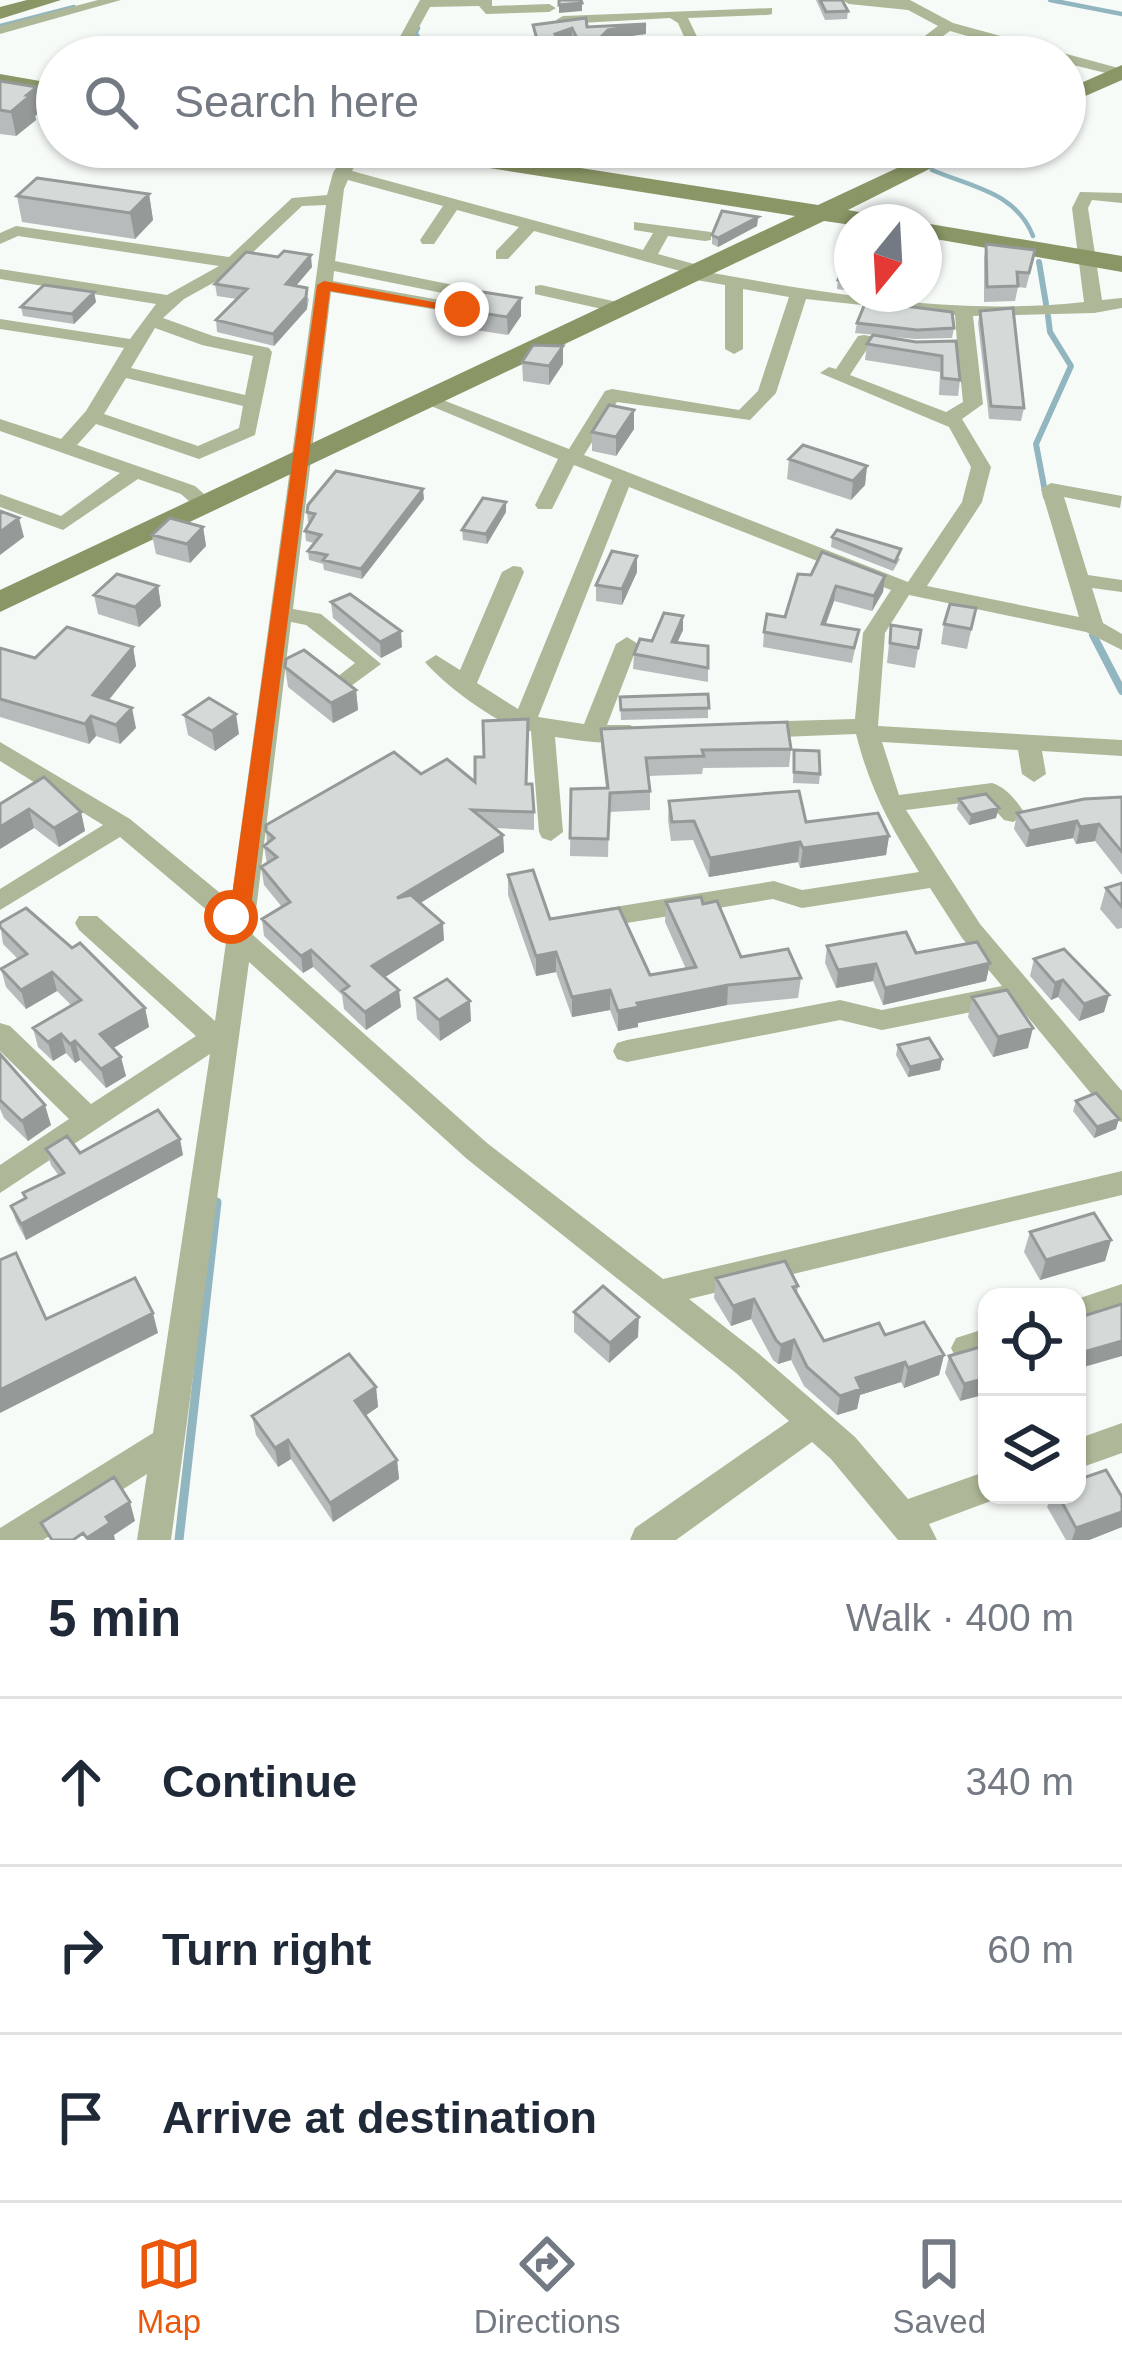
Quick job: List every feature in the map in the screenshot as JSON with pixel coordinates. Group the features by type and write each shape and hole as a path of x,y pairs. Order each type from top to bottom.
{"street":[{"path":"0,3 13,0"},
{"path":"0,13 51,0"},
{"path":"0,30 114,0"},
{"path":"849,0 903,3 982,36"},
{"path":"408,36 429,2 482,1 486,10 548,8"},
{"path":"562,20 597,10 767,11"},
{"path":"673,14 684,21 690,36"},
{"path":"935,36 949,26"},
{"path":"1086,64 1121,73"},
{"path":"1086,89 1121,73"},
{"path":"0,82 36,88"},
{"path":"154,1540 220,1035 285,614 301,459 331,265 335,200 344,168"},
{"path":"534,168 834,215"},
{"path":"0,602 917,168"},
{"path":"341,173 734,283 963,310 1094,308 1122,303"},
{"path":"1094,308 1080,208 1084,187 1122,197"},
{"path":"64,447 92,416 137,345 172,301 222,275 298,201 335,200"},
{"path":"428,240 453,204"},
{"path":"502,255 530,225"},
{"path":"640,226 705,236"},
{"path":"648,257 663,230"},
{"path":"0,239 16,231 233,263"},
{"path":"942,233 1122,264"},
{"path":"328,286 462,309 473,294 331,265"},
{"path":"0,274 172,301"},
{"path":"734,283 734,350"},
{"path":"541,290 620,308"},
{"path":"545,505 612,395 742,416 766,392 800,291"},
{"path":"946,419 973,404 963,310"},
{"path":"92,416 199,453 248,431 263,352 154,321"},
{"path":"0,324 137,345"},
{"path":"967,347 915,349 864,340 835,374 956,423 981,467 972,502 874,633 867,730 891,804 971,932 1122,1111"},
{"path":"119,371 252,402"},
{"path":"428,400 909,588 1093,627 1122,643"},
{"path":"0,425 188,490 205,505"},
{"path":"0,500 64,524 135,472"},
{"path":"551,832 533,726 623,477"},
{"path":"1093,627 1051,490 1120,502"},
{"path":"465,686 512,572"},
{"path":"1080,580 1122,586"},
{"path":"285,614 314,619 370,664 343,681"},
{"path":"592,734 627,644"},
{"path":"436,662 465,686 533,726 592,734 655,732"},
{"path":"738,730 867,730 1122,748"},
{"path":"1029,742 1034,774"},
{"path":"4,761 41,771 121,825 477,1150 843,1448 910,1529 978,1492"},
{"path":"891,804 992,791 1013,814"},
{"path":"0,901 121,825"},
{"path":"581,921 774,890 802,899 936,878"},
{"path":"88,922 220,1035"},
{"path":"627,1051 840,1010 882,1020 1021,992"},
{"path":"0,1034 90,1120"},
{"path":"0,1181 220,1035"},
{"path":"658,1294 1122,1183"},
{"path":"1086,1310 1122,1298"},
{"path":"647,1540 814,1423"},
{"path":"1086,1451 1122,1438"},
{"path":"12,1540 165,1444"}],"building":[{"path":"559,0 581,0 582,3 559,5"},
{"path":"820,0 842,0 848,11 826,12"},
{"path":"586,18 587,27 646,24 608,30 602,36 576,36 572,28 556,36 536,36 533,25"},
{"path":"0,81 36,87 11,112 0,110"},
{"path":"37,178 149,194 130,213 17,196"},
{"path":"722,211 758,217 718,238 712,235"},
{"path":"986,244 1035,250 1029,273 1017,272 1018,286 987,287"},
{"path":"284,251 311,255 286,284 307,288 306,297 273,334 216,320 247,289 215,284 246,252 278,257"},
{"path":"44,285 94,292 72,314 21,307"},
{"path":"476,291 521,298 507,317 461,310"},
{"path":"1013,308 1024,408 991,406 980,311"},
{"path":"942,311 952,312 954,328 917,330 857,323 862,312"},
{"path":"873,335 916,342 956,341 960,380 942,378 942,356 867,344"},
{"path":"533,345 563,346 549,366 522,362"},
{"path":"609,405 634,410 616,437 592,432"},
{"path":"803,445 867,466 853,481 789,459"},
{"path":"336,471 423,489 361,569 323,560 327,555 308,551 321,535 305,531 315,514 307,512 308,505"},
{"path":"483,498 506,502 486,534 462,530"},
{"path":"0,511 19,518 0,532"},
{"path":"170,518 203,527 187,544 152,535"},
{"path":"837,530 901,549 895,562 832,537"},
{"path":"612,551 637,556 622,589 596,585"},
{"path":"822,552 885,576 874,596 836,586 822,624 859,630 854,648 764,632 767,614 785,617 798,574 811,575"},
{"path":"117,574 158,586 135,607 94,595"},
{"path":"350,594 401,631 380,642 331,602"},
{"path":"950,604 976,608 971,629 944,624"},
{"path":"664,613 683,616 672,642 708,646 708,668 634,654 640,639 652,641"},
{"path":"891,625 921,630 918,648 890,643"},
{"path":"67,627 133,647 93,695 132,708 116,725 91,716 85,724 0,699 0,648 35,658"},
{"path":"304,650 356,690 331,703 285,667 286,659"},
{"path":"708,694 709,708 621,710 620,697"},
{"path":"209,698 236,714 212,731 184,715"},
{"path":"528,719 526,784 532,784 534,812 472,810 503,835 397,898 411,895 443,923 372,966 399,990 365,1012 342,991 349,986 311,950 301,956 262,919 290,902 261,867 277,857 264,846 274,838 266,825 394,752 421,774 447,759 475,782 475,757 484,757 483,721"},
{"path":"787,722 791,749 702,750 704,756 646,758 650,791 610,793 608,839 570,838 571,789 608,788 601,729"},
{"path":"794,750 819,751 820,774 794,772"},
{"path":"44,777 81,812 54,828 29,809 0,827 0,804"},
{"path":"799,791 806,822 878,813 889,836 803,848 800,842 710,858 694,821 672,822 669,801"},
{"path":"986,794 999,808 971,815 959,799"},
{"path":"1122,797 1122,852 1099,824 1080,827 1077,821 1030,831 1017,813 1084,799"},
{"path":"533,870 550,919 619,908 650,975 696,967 666,902 701,897 703,904 717,901 741,957 788,949 801,978 728,985 618,1011 610,990 572,997 556,952 536,956 508,875"},
{"path":"1122,883 1122,907 1106,888"},
{"path":"26,908 72,948 80,943 145,1008 100,1034 121,1057 101,1069 75,1041 70,1044 61,1034 48,1042 33,1028 81,1000 52,972 21,990 1,969 27,954 0,923"},
{"path":"906,932 916,953 977,942 990,963 885,988 876,964 838,970 827,946"},
{"path":"1064,949 1109,995 1084,1004 1063,980 1055,983 1034,959"},
{"path":"447,979 470,1001 439,1020 415,998"},
{"path":"1007,990 1033,1028 998,1037 972,997"},
{"path":"929,1038 942,1059 910,1067 898,1045"},
{"path":"0,1054 45,1105 22,1121 0,1100"},
{"path":"1096,1093 1119,1119 1097,1127 1076,1101"},
{"path":"158,1110 180,1139 21,1224 11,1206 26,1198 23,1193 64,1173 46,1149 67,1136 80,1153"},
{"path":"1094,1213 1111,1240 1046,1260 1030,1232"},
{"path":"16,1253 46,1319 135,1278 153,1313 0,1390 0,1260"},
{"path":"785,1261 798,1286 793,1287 824,1341 879,1323 885,1335 924,1322 944,1355 856,1378 861,1389 840,1396 807,1367 794,1340 781,1345 776,1340 754,1299 733,1306 716,1278"},
{"path":"603,1286 639,1317 610,1343 574,1312"},
{"path":"1122,1304 1122,1341 1086,1351 1086,1315"},
{"path":"978,1348 978,1380 964,1384 949,1356"},
{"path":"349,1354 376,1387 355,1401 397,1460 330,1503 288,1440 275,1448 252,1416"},
{"path":"1106,1470 1122,1497 1122,1512 1076,1528 1063,1504 1086,1504 1086,1477"},
{"path":"114,1477 130,1502 106,1517 110,1523 87,1538 83,1533 73,1540 52,1540 41,1523"}],"waterway":[{"path":"1050,0 1122,14"},
{"path":"0,26 74,7"},
{"path":"415,34 418,28"},
{"path":"932,170 1004,200 1033,236"},
{"path":"1039,262 1046,304"},
{"path":"1046,497 1036,444 1071,366 1050,332 1048,316"},
{"path":"1093,635 1122,691"},
{"path":"179,1540 217,1202"}],"route":[{"path":"231,917 239,923 324,285 462,309"}]}
